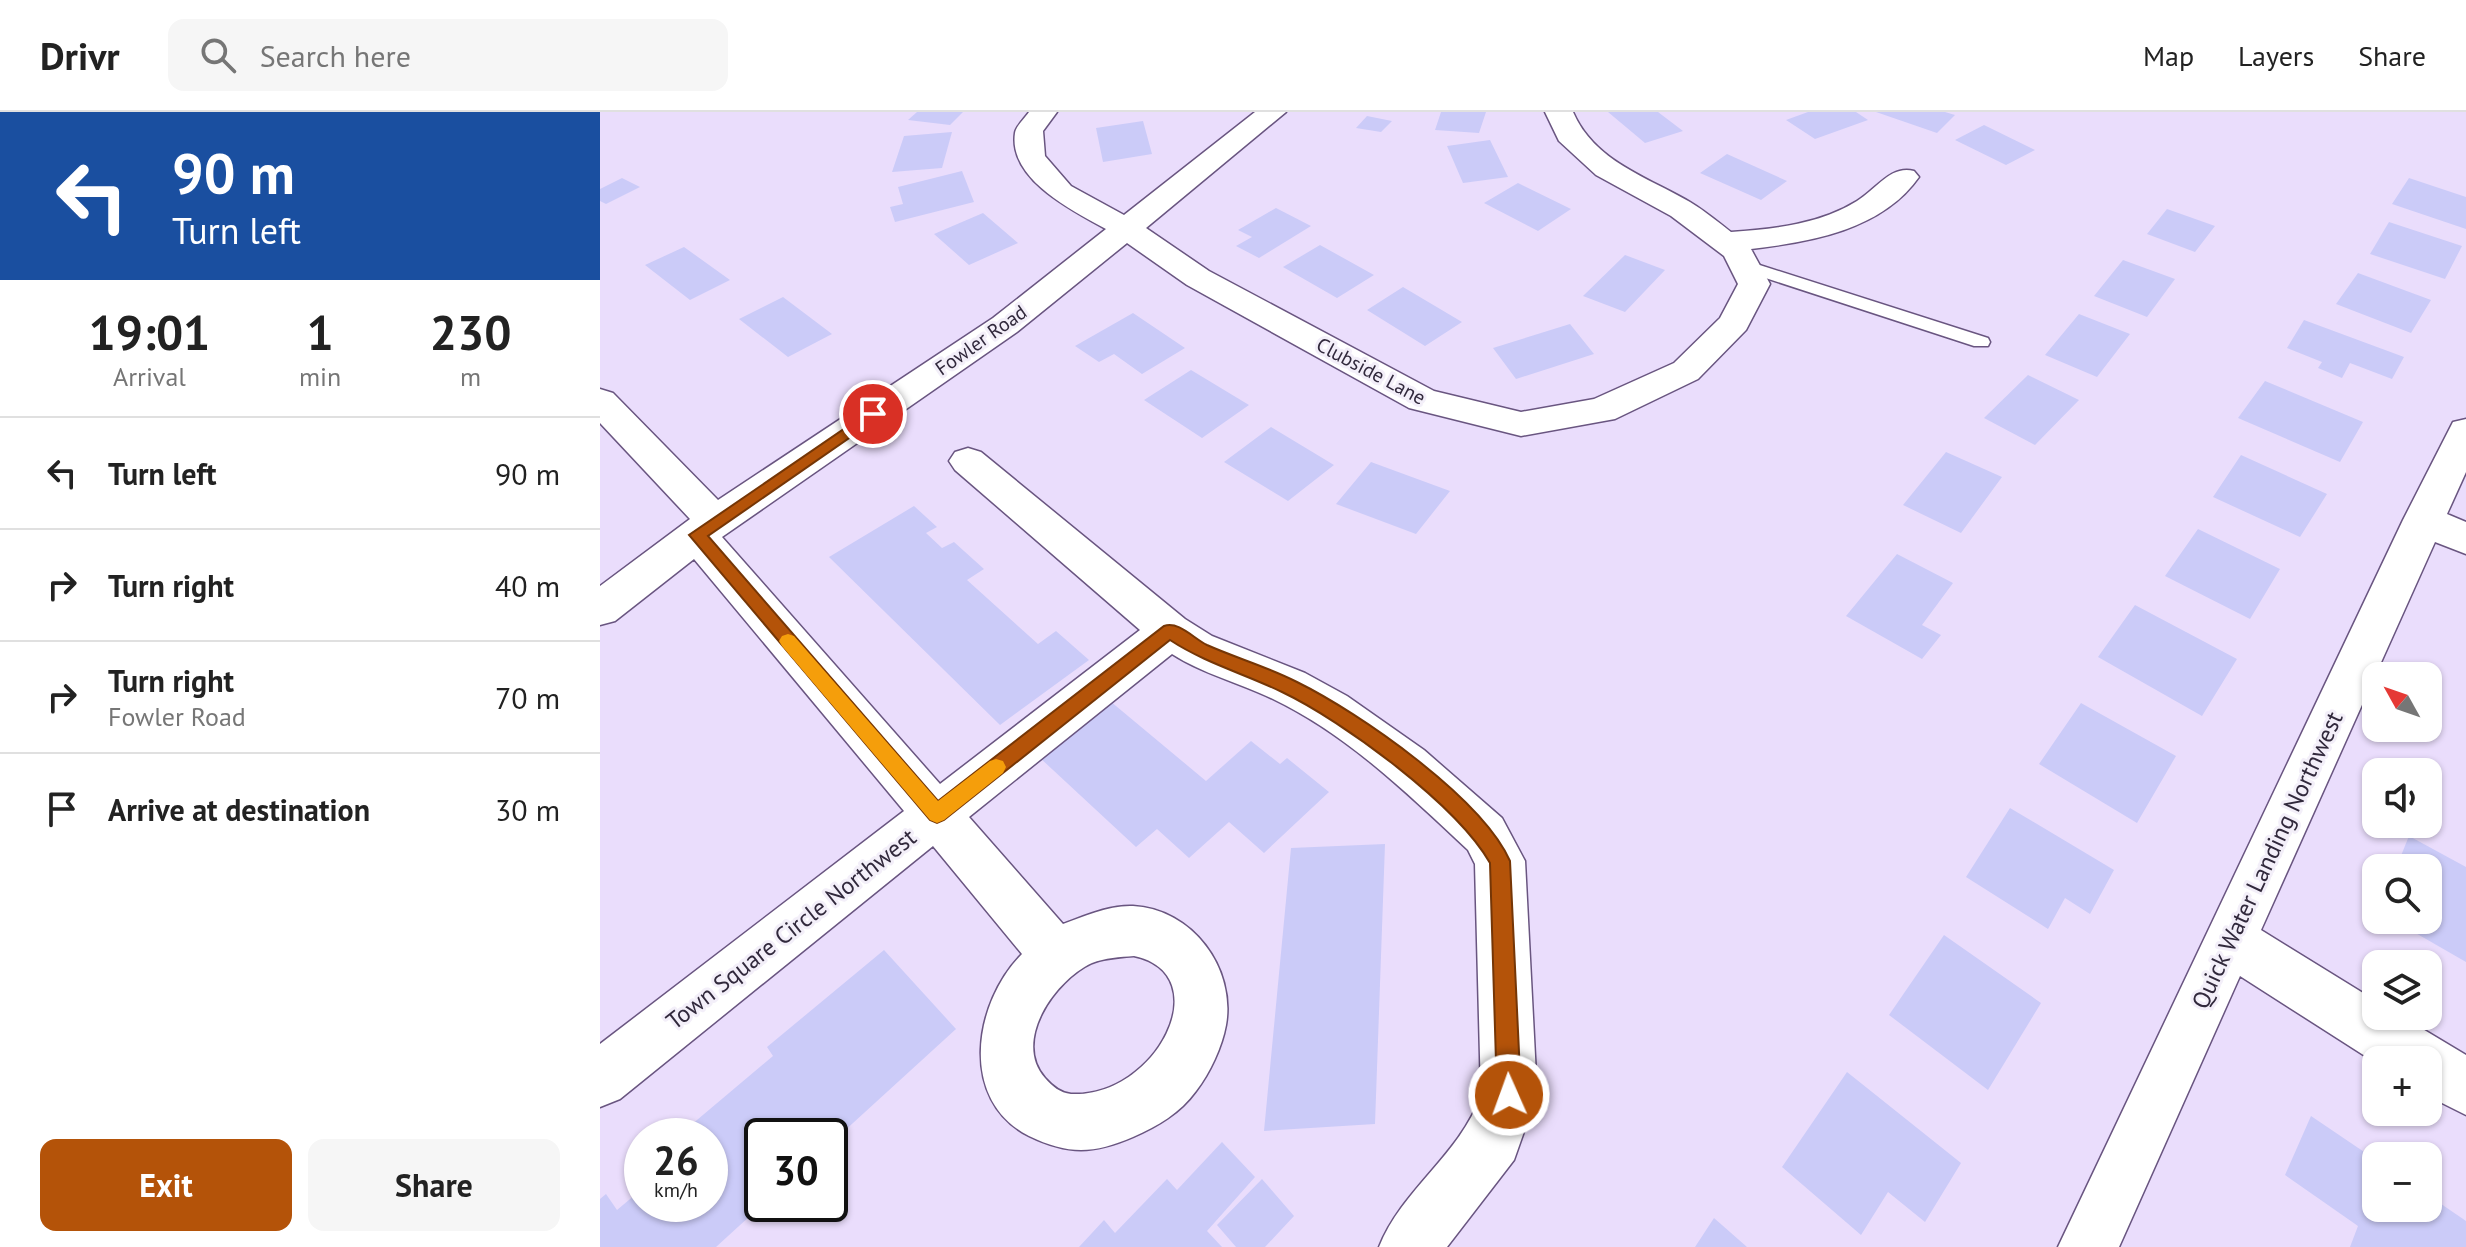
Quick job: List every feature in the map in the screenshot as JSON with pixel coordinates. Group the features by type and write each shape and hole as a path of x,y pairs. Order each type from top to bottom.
{"street":[{"path":"1043,112 1029,131 1031,157 1061,192 1127,229"},
{"name":"Fowler Road","path":"600,609 706,528 1005,325 1272,112"},
{"path":"1559,112 1569,135 1606,169 1682,210 1734,254 1770,239 1817,231 1888,195 1904,177"},
{"name":"Clubside Lane","path":"1127,229 1198,278 1422,400 1521,424 1602,410 1686,371 1734,323 1754,284 1734,254"},
{"path":"600,401 1057,956"},
{"name":"Quick Water Landing Northwest","path":"2088,1247 2231,941 2445,530 2466,431"},
{"path":"968,461 1170,631 1197,648 1289,686 1331,709 1408,764 1485,834 1500,861 1509,1095 1494,1140 1409,1247"},
{"name":"Town Square Circle Northwest","path":"600,1079 1170,631"},
{"path":"2231,941 2400,1046"},
{"path":"2442,1072 2466,1087"}],"lane":[{"path":"1734,254 1981,342"}],"building":[{"path":"917,112 963,112 950,125 908,120"},
{"path":"1441,112 1486,112 1479,133 1435,130"},
{"path":"1608,112 1658,112 1683,131 1645,143"},
{"path":"1808,112 1856,112 1868,120 1815,139 1786,120"},
{"path":"1876,112 1945,112 1955,115 1937,133"},
{"path":"1367,116 1392,121 1381,132 1356,128"},
{"path":"1143,121 1152,154 1103,162 1096,128"},
{"path":"1984,125 2035,150 2006,165 1955,140"},
{"path":"952,132 942,168 892,172 904,136"},
{"path":"1490,140 1508,177 1463,183 1447,146"},
{"path":"1727,154 1787,181 1761,200 1700,173"},
{"path":"962,171 974,202 895,222 890,207 903,204 898,187"},
{"path":"622,178 640,187 606,204 600,201 600,189"},
{"path":"2409,178 2466,197 2466,229 2392,204"},
{"path":"1518,183 1571,209 1538,231 1484,203"},
{"path":"1276,208 1311,226 1259,258 1236,246 1252,237 1238,230"},
{"path":"2167,209 2215,226 2195,252 2147,234"},
{"path":"983,213 1018,243 969,265 934,234"},
{"path":"2389,222 2462,246 2445,279 2370,254"},
{"path":"1320,245 1374,275 1337,298 1283,267"},
{"path":"684,247 730,280 690,300 645,265"},
{"path":"1625,255 1665,270 1625,312 1583,296"},
{"path":"2123,260 2175,279 2147,317 2094,296"},
{"path":"2358,273 2431,300 2411,333 2336,304"},
{"path":"1403,287 1462,322 1425,346 1367,310"},
{"path":"783,297 832,334 788,357 739,319"},
{"path":"1133,313 1185,348 1142,374 1114,354 1099,362 1075,346"},
{"path":"2079,314 2130,334 2097,377 2045,355"},
{"path":"2304,320 2404,357 2392,379 2350,363 2342,378 2318,368 2322,362 2287,348"},
{"path":"1570,324 1594,354 1516,379 1493,348"},
{"path":"1191,370 1249,405 1202,438 1144,400"},
{"path":"2028,375 2079,400 2035,445 1984,418"},
{"path":"2265,381 2363,422 2340,462 2238,418"},
{"path":"1271,427 1334,465 1288,501 1224,462"},
{"path":"1946,452 2002,477 1961,533 1903,505"},
{"path":"2241,455 2327,494 2300,537 2213,497"},
{"path":"1371,462 1450,491 1416,534 1336,504"},
{"path":"914,506 937,527 926,533 942,548 954,542 984,569 967,580 1038,644 1056,631 1089,660 1000,725 829,557"},
{"path":"2198,529 2280,569 2250,619 2165,576"},
{"path":"1897,554 1953,583 1922,625 1941,635 1922,659 1846,616"},
{"path":"2135,605 2237,659 2202,716 2098,657"},
{"path":"1110,701 1206,781 1251,741 1280,764 1287,758 1329,792 1264,853 1229,822 1189,858 1157,829 1136,847 1039,757"},
{"path":"2081,703 2176,756 2137,823 2039,764"},
{"path":"2010,808 2114,870 2090,914 2065,898 2048,929 1966,877"},
{"path":"2408,838 2413,838 2466,867 2466,962 2417,934 2442,934 2442,854 2402,854"},
{"path":"1385,844 1375,1124 1264,1131 1291,848"},
{"path":"1944,935 2041,1003 1988,1090 1889,1015"},
{"path":"884,950 956,1029 848,1128 848,1118 744,1118 744,1221 716,1247 600,1247 600,1199 606,1194 617,1210 624,1204 624,1222 728,1222 728,1118 699,1118 773,1056 767,1047"},
{"path":"1847,1072 1961,1163 1925,1222 1888,1192 1861,1235 1782,1167"},
{"path":"2311,1116 2362,1151 2362,1222 2442,1222 2442,1205 2466,1221 2466,1247 2350,1247 2358,1226 2285,1175"},
{"path":"1222,1142 1255,1177 1207,1231 1222,1247 1079,1247 1104,1220 1115,1233 1167,1179 1177,1190"},
{"path":"1262,1179 1294,1216 1265,1247 1236,1247 1217,1225"},
{"path":"1714,1218 1747,1247 1695,1247"}],"slow traffic":[{"path":"788,641 937,814 996,767"}],"route":[{"path":"873,414 697,535 937,814 1170,631 1197,648 1289,686 1331,709 1408,764 1485,834 1500,861 1509,1095"}]}
